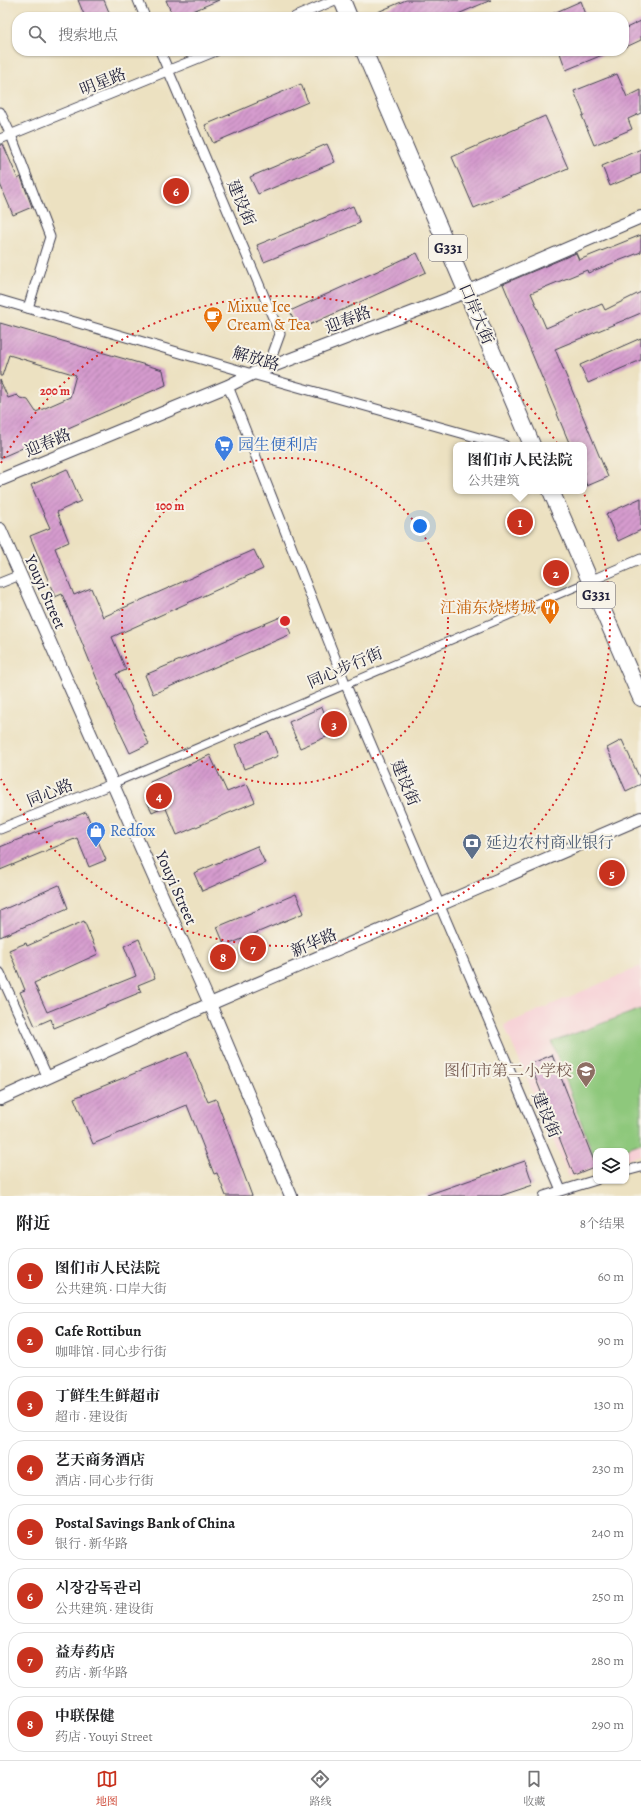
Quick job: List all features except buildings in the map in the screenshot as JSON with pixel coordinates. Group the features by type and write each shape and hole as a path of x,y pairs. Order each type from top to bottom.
{"highway":[{"path":"342,0 347,12"},
{"name":"口岸大街","path":"366,56 531,442"},
{"name":"G331","path":"552,494 641,698"}],"street":[{"path":"138,0 143,12"},
{"path":"307,12 335,0"},
{"name":"建设街","path":"162,56 280,334 268,368"},
{"name":"明星路","path":"0,139 204,56"},
{"path":"0,112 11,135 50,237 28,308"},
{"name":"迎春路","path":"0,480 228,386 252,374 466,292 641,217"},
{"name":"解放路","path":"0,300 252,374 493,442"},
{"name":"建设街","path":"228,386 345,683 442,906 561,1190"},
{"name":"Youyi Street","path":"0,529 210,1004 291,1196"},
{"path":"590,580 641,559"},
{"path":"0,583 20,575"},
{"name":"同心步行街","path":"112,784 345,683 590,580"},
{"name":"同心路","path":"0,829 112,784"},
{"name":"新华路","path":"0,1099 210,1004 442,906 641,818"},
{"path":"0,973 48,1078"},
{"path":"629,1170 641,1166"},
{"path":"544,1196 593,1181"}],"shaded area":[{"name":"图们市第二小学校","path":"641,966 641,1155 629,1158 629,1148 593,1148 593,1169 569,1177 504,1025"}],"green space":[{"path":"641,1009 641,1143 627,1148 593,1148 593,1155 552,1042"}],"place":[{"name":"시장감독관리","path":"176,191"},
{"name":"Mixue Ice Cream & Tea","path":"213,333"},
{"name":"园生便利店","path":"224,462"},
{"name":"图们市人民法院","path":"520,522"},
{"name":"Cafe Rottibun","path":"556,573"},
{"name":"江浦东烧烤城","path":"550,625"},
{"name":"丁鲜生生鲜超市","path":"334,724"},
{"name":"艺天商务酒店","path":"159,796"},
{"name":"Redfox","path":"96,848"},
{"name":"延边农村商业银行","path":"472,860"},
{"name":"Postal Savings Bank of China","path":"612,873"},
{"name":"益寿药店","path":"253,948"},
{"name":"中联保健","path":"223,957"},
{"name":"图们市第二小学校","path":"586,1088"}]}
